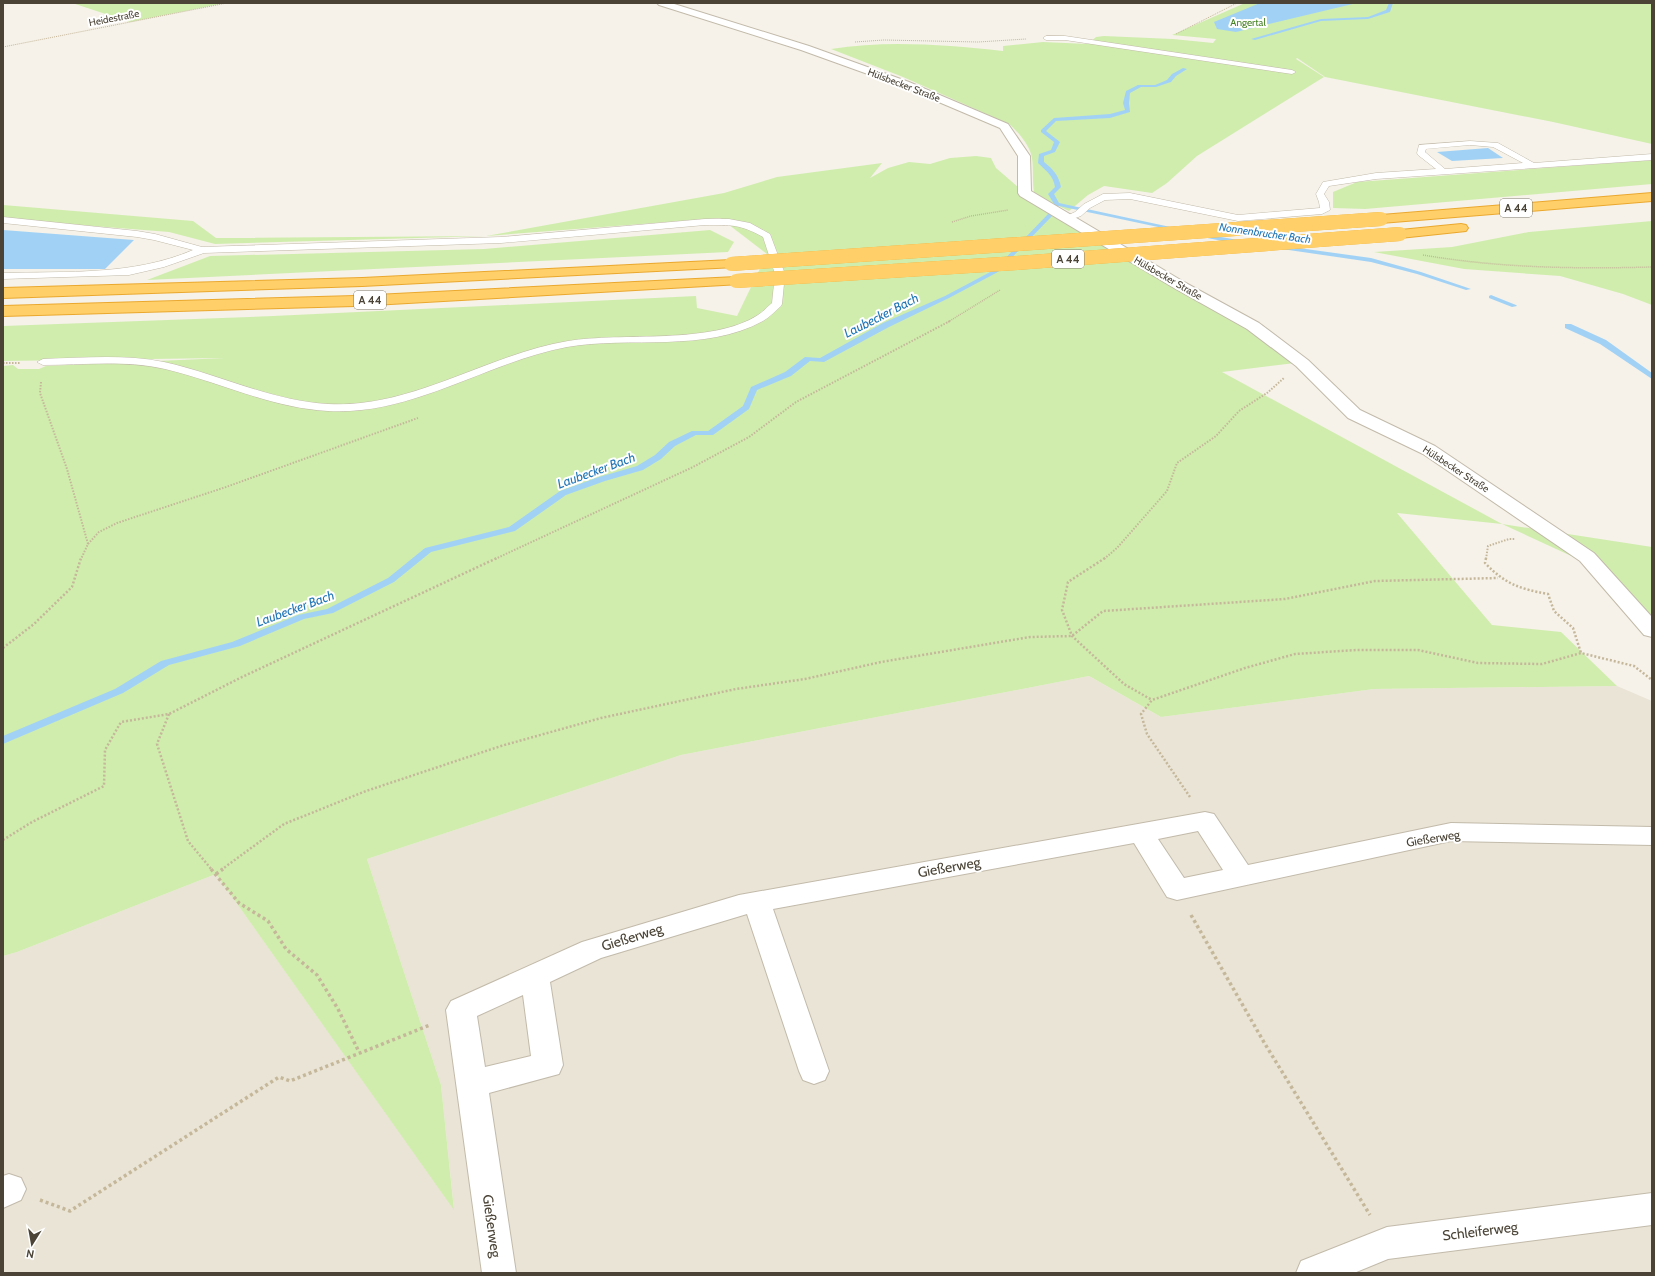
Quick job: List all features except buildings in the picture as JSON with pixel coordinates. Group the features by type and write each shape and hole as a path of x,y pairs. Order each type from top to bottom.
{"highway":[{"name":"A 44","path":"3,293 370,282 731,264 1381,219 1652,197"},
{"name":"A 44","path":"3,311 355,301 736,281 1017,263 1400,234 1478,226"}],"street":[{"name":"Hülsbecker Straße","path":"662,3 805,48 905,84 1004,126 1024,156 1025,193 1073,216 1179,285 1253,326 1302,362 1354,414 1430,450 1587,557 1652,630"},
{"name":"Gießerweg","path":"499,1273 461,1010 592,950 739,905 1205,821"},
{"path":"1205,821 1241,876"},
{"name":"Gießerweg","path":"1176,890 1451,832 1652,836"},
{"path":"1141,833 1176,890"},
{"path":"757,902 814,1071"},
{"path":"472,1084 548,1065 534,976"},
{"name":"Schleiferweg","path":"1313,1273 1387,1243 1652,1209"}],"lane":[{"path":"1046,38 1065,38 1112,44 1292,72"},
{"path":"1444,171 1421,153 1422,147 1470,143 1495,146 1532,165"},
{"path":"1073,216 1103,196 1130,196 1238,218 1322,211 1325,210 1324,202 1320,194 1326,184 1376,176 1652,157"},
{"path":"3,220 137,234 160,238 202,250 501,240 705,222 729,222 750,226 767,236 780,274 777,304 761,318 737,329 713,334 588,341 546,348 512,358 407,396 365,406 333,408 307,407 280,402 166,366 146,363 124,361 43,362"},
{"path":"3,276 129,272 175,261 202,250"}],"path":[{"name":"Heidestraße","path":"3,47 227,3"},
{"path":"1576,267 1652,267"},
{"path":"3,840 32,822 104,786 105,750 121,722 169,714 242,677 693,467 749,437 796,402 939,326 975,306 1004,287"},
{"path":"43,362 40,393 68,469 88,544"},
{"path":"1152,700 1124,684 1072,636 1062,610 1068,582 1100,563 1117,548 1167,491 1178,463 1216,436 1239,411 1267,393 1302,362"},
{"path":"3,648 34,624 72,587 80,560 88,544 98,532 117,523 226,487 421,416"},
{"path":"1516,540 1509,539 1488,546 1485,563 1498,578 1520,589 1548,594 1554,611 1573,628 1580,653"},
{"path":"216,874 284,824 366,791 501,746 594,720 736,689 805,679 881,662 1030,637 1072,636 1103,611 1285,599 1375,581 1498,578"},
{"path":"1205,821 1178,778 1147,734 1141,714 1152,700 1245,668 1294,654 1356,650 1418,650 1478,663 1542,664 1580,653 1634,666 1652,680"},
{"path":"169,714 157,744 188,841 239,903 268,921 286,949 317,975 338,1009 359,1052"},
{"path":"1176,890 1265,1044 1387,1243"},
{"path":"6,1191 70,1211 279,1077 290,1081 431,1024 461,1010"}],"shaded area":[{"path":"1089,676 1161,717 1374,689 1617,686 1652,701 1652,1273 3,1273 3,956 17,952 216,874 454,1209 441,1085 367,859 681,755"}],"green space":[{"path":"72,3 225,3 130,22"},
{"name":"Angertal","path":"1245,3 1652,3 1652,144 1553,122 1325,77 1297,58 1296,59 1324,77 1197,156 1167,183 1152,193 1104,186 1088,195 1069,211 1044,199 1034,192 1032,157 1030,150 1022,138 1009,124 903,77 831,49 852,46 917,44 1003,51 1003,46 1043,42 1088,44 1096,37 1104,36 1173,39 1213,43 1216,39 1172,35"},
{"path":"976,156 991,158 996,168 1025,193 1251,329 1295,363 1222,372 1502,524 1397,513 1492,625 1561,632 1617,686 1374,689 1161,717 1089,676 681,755 367,859 441,1085 454,1210 216,874 17,952 3,956 3,366 13,365 18,369 39,369 46,366 224,358 3,361 3,326 273,316 696,296 697,308 737,316 767,254 720,218 486,236 724,193 777,177 882,163 870,178 888,168 909,162 930,164 950,158"},
{"path":"1652,160 1652,184 1365,209 1333,208 1333,192 1357,182"},
{"path":"3,205 193,221 216,238 486,236 215,244 169,232 3,219"},
{"path":"1652,221 1652,305 1623,294 1560,276 1464,269 1374,252 1452,247 1529,232"},
{"path":"710,230 734,242 728,252 147,280 210,256 484,249"},
{"path":"1502,524 1652,547 1652,636 1580,560"}],"water":[{"path":"1260,3 1357,3 1236,32 1217,29 1214,22"},
{"path":"1488,148 1503,158 1452,161 1437,152"},
{"path":"3,230 134,240 105,269 3,269"}],"waterway":[{"name":"Laubecker Bach","path":"1253,39 1321,20 1368,18 1388,11 1391,3"},
{"name":"Laubecker Bach","path":"1057,204 1051,194 1058,187 1056,179 1041,163 1041,155 1053,151 1057,142 1043,131 1054,120 1110,116 1128,111 1126,103 1128,92 1140,86 1156,86 1169,81 1174,75 1185,69"},
{"name":"Nonnenbrucher Bach","path":"1057,204 1175,230"},
{"name":"Laubecker Bach","path":"3,740 119,691 165,663 236,644 301,617 330,611 391,580 428,550 512,529 563,493 602,479 640,468 658,457 672,444 695,433 710,433 746,407 754,389 788,374 808,359 821,360 886,325 947,297 996,271 1051,214"},
{"name":"Nonnenbrucher Bach","path":"1199,235 1238,242"},
{"name":"Nonnenbrucher Bach","path":"1277,247 1371,260 1419,273 1468,289"},
{"name":"Nonnenbrucher Bach","path":"1491,297 1514,306"},
{"name":"Nonnenbrucher Bach","path":"1568,326 1603,342 1652,377"}]}
